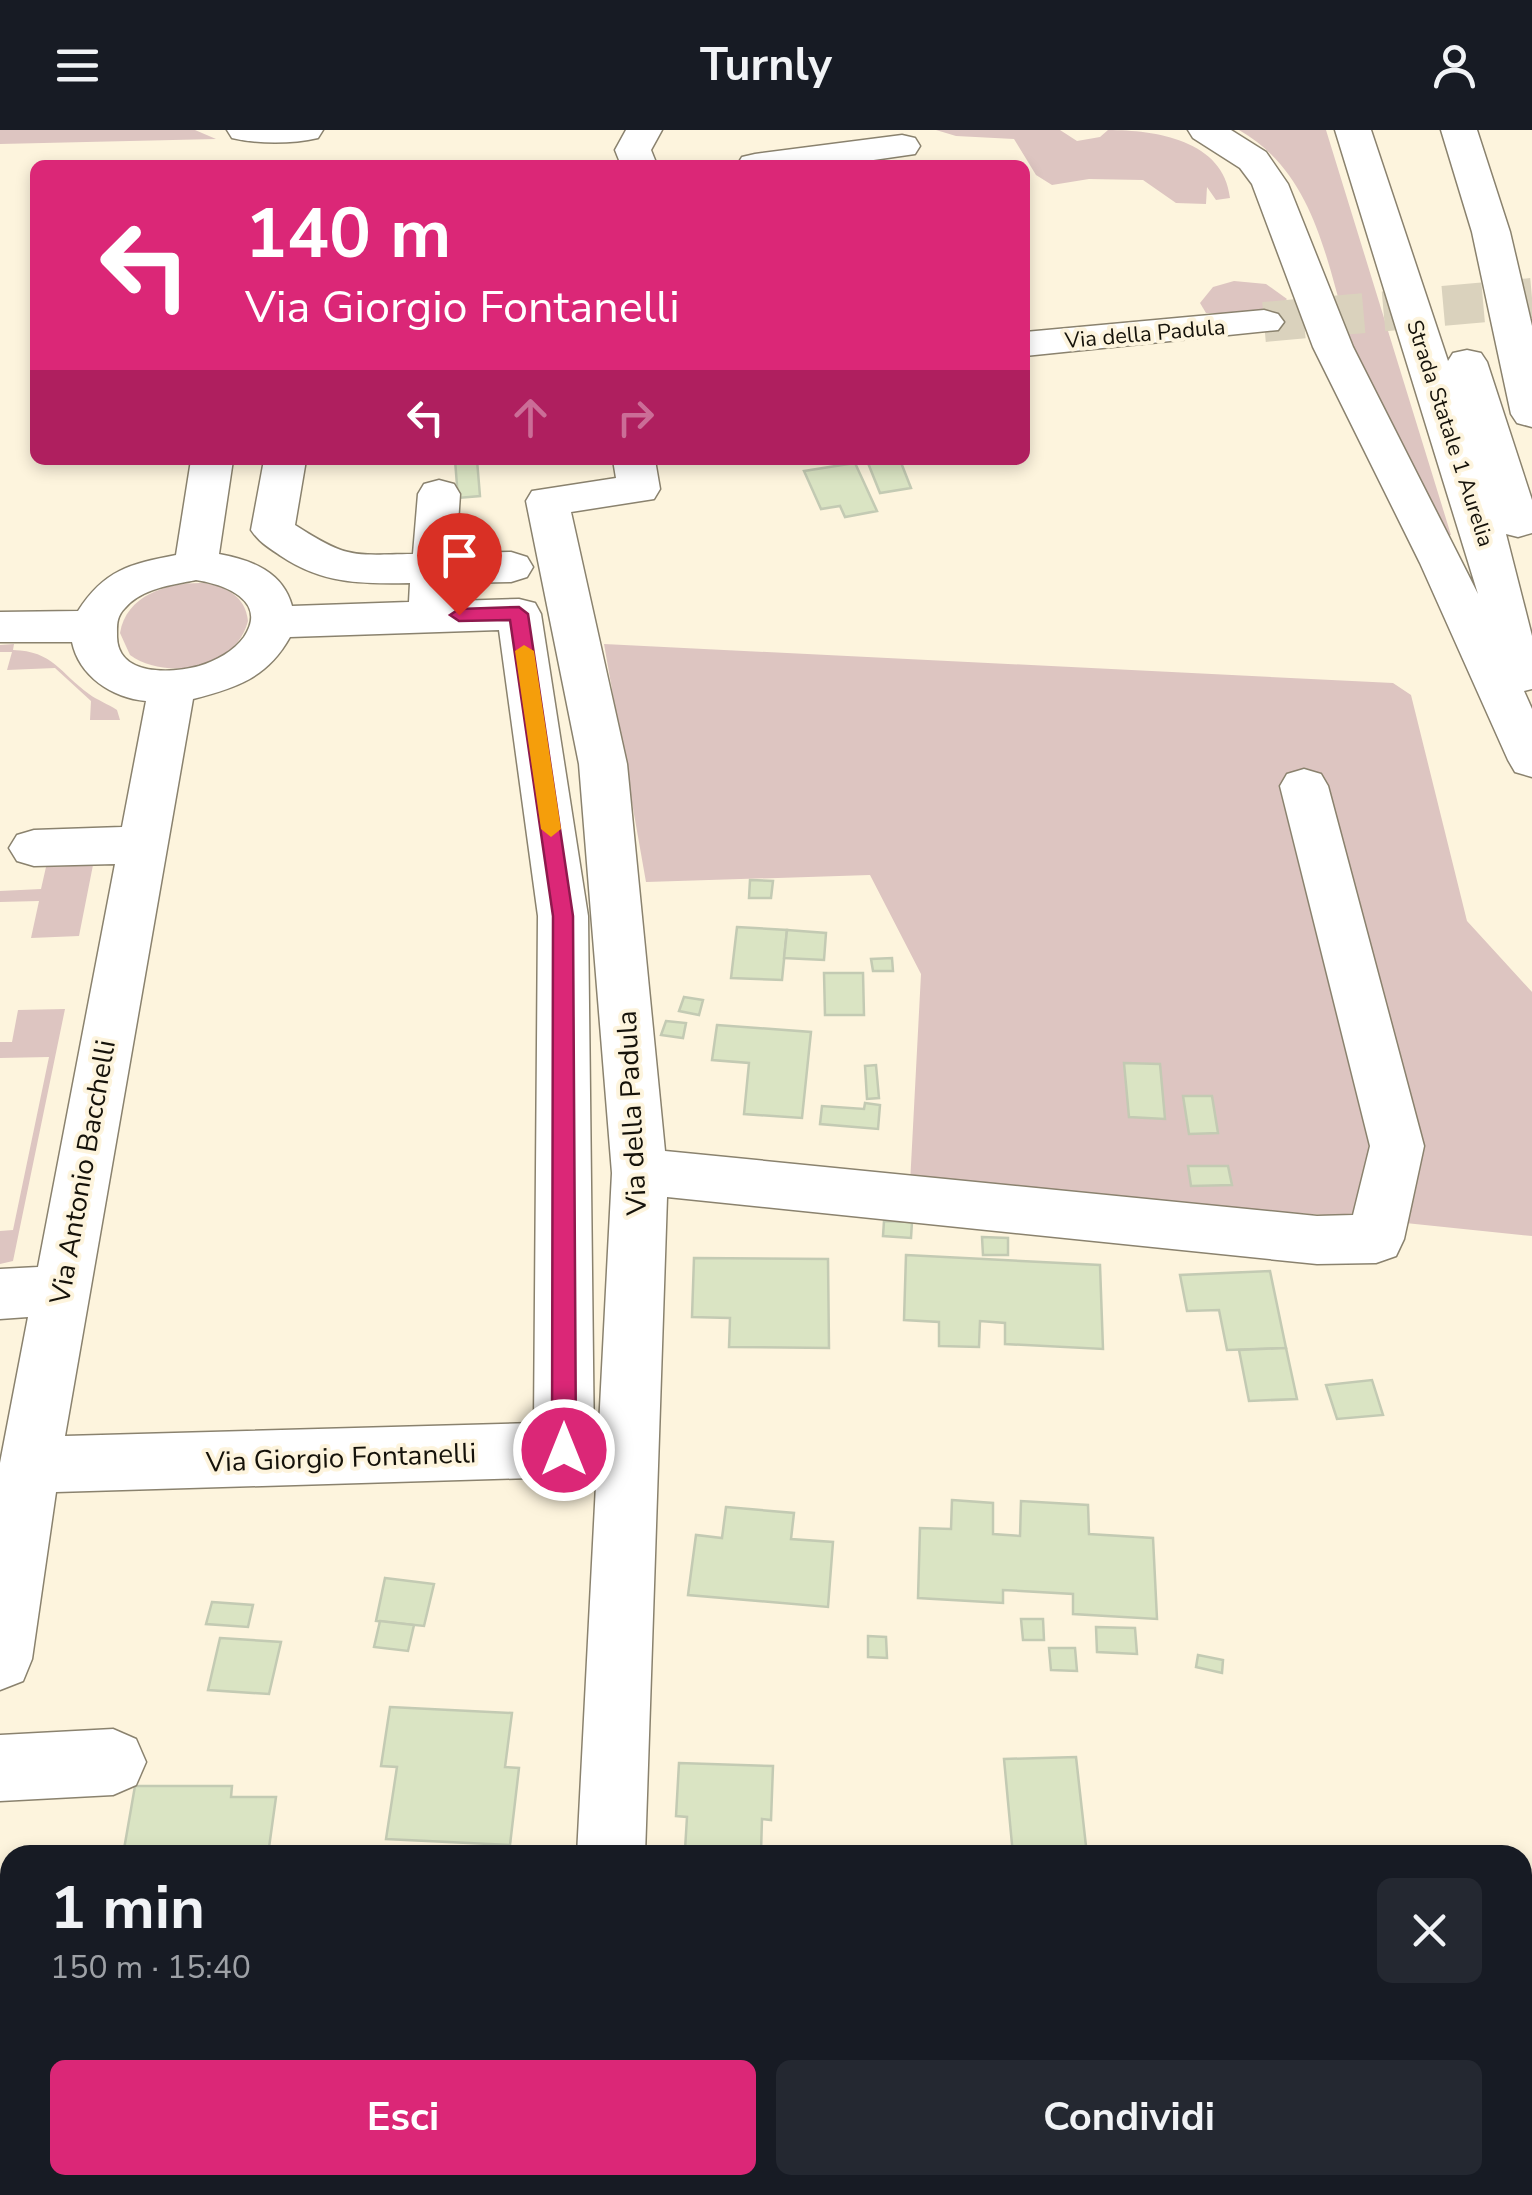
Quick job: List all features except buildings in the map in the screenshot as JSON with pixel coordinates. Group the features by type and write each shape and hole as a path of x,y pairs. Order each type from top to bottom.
{"main road":[{"path":"637,160 634,150 644,130"},
{"path":"1206,130 1253,160 1270,184 1333,347 1442,562 1532,760"},
{"name":"Strada Statale 1 Aurelia","path":"1353,130 1495,568 1532,741"},
{"name":"Strada Statale 1 Aurelia","path":"1388,130 1495,444 1532,569"},
{"path":"1460,130 1491,232 1532,414"},
{"path":"796,160 903,147"},
{"name":"Via della Padula","path":"1030,344 1264,322"},
{"path":"196,565 211,465"},
{"name":"Via Giorgio Fontanelli","path":"30,1465 564,1450 563,916 519,614 321,562 273,530 284,465"},
{"name":"Via della Padula","path":"612,1845 642,1436 640,1173 604,764 547,501 639,489 635,465"},
{"path":"432,592 439,494"},
{"path":"196,565 238,572 259,584 271,602 273,622 265,643 246,662 205,682 172,687 134,682 108,669 93,649 92,626 104,602 129,583 161,570 196,565"},
{"name":"Via Giorgio Fontanelli","path":"273,622 432,592 511,568"},
{"path":"0,627 92,626"},
{"name":"Via Antonio Bacchelli","path":"0,1659 10,1528 30,1465 172,687"},
{"path":"640,1173 1317,1240 1376,1238 1397,1146 1304,786"},
{"path":"34,848 141,845"},
{"path":"0,1294 61,1291"},
{"path":"0,1768 113,1762"}],"shaded area":[{"path":"0,130 195,130 216,139 0,144"},
{"path":"936,130 1060,130 1077,141 1100,137 1108,130 1166,136 1201,151 1215,163 1225,178 1230,198 1216,200 1207,187 1206,204 1176,203 1143,180 1089,179 1052,185 1036,175 1014,139 956,136"},
{"path":"1239,130 1326,130 1451,535 1442,535 1366,384 1309,210 1292,179 1269,152"},
{"path":"1234,281 1266,284 1287,299 1273,313 1206,313 1200,303 1213,287"},
{"path":"204,583 234,594 246,612 248,621 230,650 215,660 180,668 145,663 130,655 120,633 124,620 140,600 164,588"},
{"path":"14,644 13,650 38,654 55,664 89,694 117,710 120,720 90,720 91,701 55,668 7,670 12,652 0,652 0,645"},
{"path":"604,644 1393,683 1411,695 1467,921 1532,992 1532,1236 1338,1216 910,1184 921,974 870,875 646,882"},
{"path":"93,865 79,936 31,938 39,901 0,902 0,891 41,889 46,867"},
{"path":"65,1009 13,1261 0,1264 0,1231 13,1230 49,1057 0,1058 0,1042 12,1042 18,1010"}],"tunnel":[{"path":"1264,322 1532,298"}],"slow traffic":[{"path":"524,651 551,829"}],"route":[{"path":"459,615 519,614 563,916 564,1450"}]}
